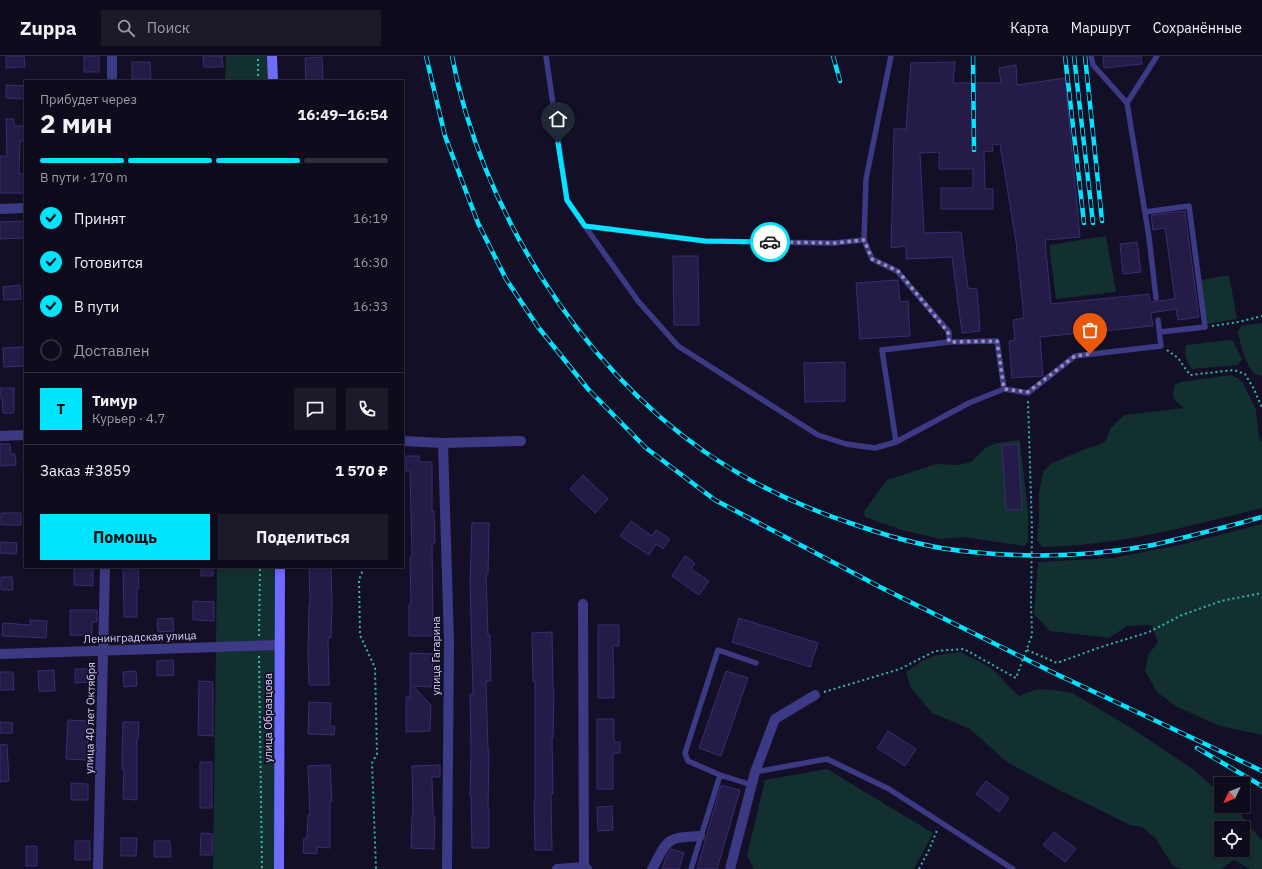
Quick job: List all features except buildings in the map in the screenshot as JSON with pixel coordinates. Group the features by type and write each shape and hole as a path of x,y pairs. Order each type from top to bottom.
{"street":[{"path":"112,56 112,80"},
{"path":"272,56 273,80"},
{"path":"0,209 24,208"},
{"path":"0,436 24,435"},
{"path":"404,441 443,443 521,441"},
{"name":"улица Гагарина","path":"443,443 449,642 447,869"},
{"name":"улица 40 лет Октября","path":"98,869 105,568"},
{"name":"улица Образцова","path":"279,869 280,568"},
{"path":"557,869 586,868 583,604"},
{"name":"Ленинградская улица","path":"0,654 280,645"},
{"path":"730,869 755,772 775,719 815,695"},
{"path":"652,869 665,847 672,840 682,837 700,836"}],"lane":[{"path":"546,56 567,200 638,301 678,346 818,435 846,444 875,448 896,442 970,402 1004,389 1028,392 1075,356 1161,346 1158,320"},
{"path":"891,56 866,179 864,240 872,259 898,271 948,332 949,342"},
{"path":"1091,56 1093,65 1128,103 1145,212 1156,298"},
{"path":"1128,103 1157,56"},
{"path":"1145,212 1189,206 1205,327 1160,332"},
{"path":"585,226 705,241 834,243 864,240"},
{"path":"896,442 882,350 949,342 997,341 1004,389"},
{"path":"752,785 720,775 688,760 685,753 718,650 756,663"},
{"path":"755,772 828,759 889,789 1013,869"},
{"path":"691,869 720,775"}],"path":[{"path":"258,56 258,80"},
{"path":"1205,327 1239,322 1262,316"},
{"path":"1161,346 1178,358 1190,375 1234,370 1245,374 1254,389 1262,408"},
{"path":"815,695 900,669 935,651 957,649 964,649 1016,678 1032,635 1032,530 1028,392"},
{"path":"260,568 259,645 262,869"},
{"path":"364,568 359,580 360,635 375,668 377,754 372,763 376,869"},
{"path":"1027,649 1057,663 1149,632 1182,615 1208,605 1262,593"},
{"path":"919,869 938,829 930,815"}],"green space":[{"path":"226,56 272,56 273,80 225,80"},
{"path":"1106,236 1116,292 1056,299 1049,245"},
{"path":"1229,275 1237,319 1207,324 1201,280"},
{"path":"1262,323 1262,376 1254,374 1248,364 1242,349 1238,332 1241,326"},
{"path":"1228,340 1233,341 1242,359 1238,365 1192,369 1186,357 1186,345"},
{"path":"1230,375 1238,378 1243,383 1256,410 1259,438 1262,442 1262,508 1180,528 1125,539 1070,546 1042,547 1037,540 1039,493 1043,472 1051,464 1105,442 1111,428 1124,415 1184,408 1173,397 1175,385 1181,382"},
{"path":"1020,440 1028,512 1028,541 1025,546 963,537 941,539 902,530 865,517 864,511 887,480 936,464 959,465 971,462 985,448 997,443"},
{"path":"1262,524 1262,735 1220,726 1177,707 1157,692 1145,671 1148,655 1158,642 1151,625 1127,626 1109,638 1050,631 1034,614 1038,562 1113,558 1184,544"},
{"path":"217,568 280,568 279,869 213,869"},
{"path":"961,652 992,669 1019,696 1037,689 1072,693 1133,729 1194,770 1214,788 1214,813 1240,813 1246,821 1214,821 1214,857 1250,857 1250,826 1262,841 1262,869 1250,869 1234,860 1221,869 1180,869 1173,866 1156,839 1142,827 1130,825 1053,787 1007,762 970,729 932,713 911,688 906,672 922,661 937,655"},
{"path":"827,769 933,833 914,869 754,869 747,855 765,780"}],"railway":[{"path":"426,56 445,136 478,223 506,279 538,327 588,389 646,448 715,500 880,587 1054,673 1262,771"},
{"path":"452,56 466,113 486,169 511,224 542,278 577,328 616,375 659,416 705,452 740,474 776,493 814,510 882,533 912,542 942,548 995,554 1063,555 1131,549 1153,545 1262,517"},
{"path":"833,56 840,81"},
{"path":"973,56 974,150"},
{"path":"1065,56 1084,223"},
{"path":"1074,56 1093,223"},
{"path":"1085,56 1102,221"},
{"path":"1197,748 1262,786"}],"way so far":[{"path":"770,242 834,243 864,240 872,259 898,271 948,332 949,342 997,341 1004,389 1028,392 1075,356 1090,354"}],"route":[{"path":"558,143 567,200 585,226 705,241 770,242"}]}
